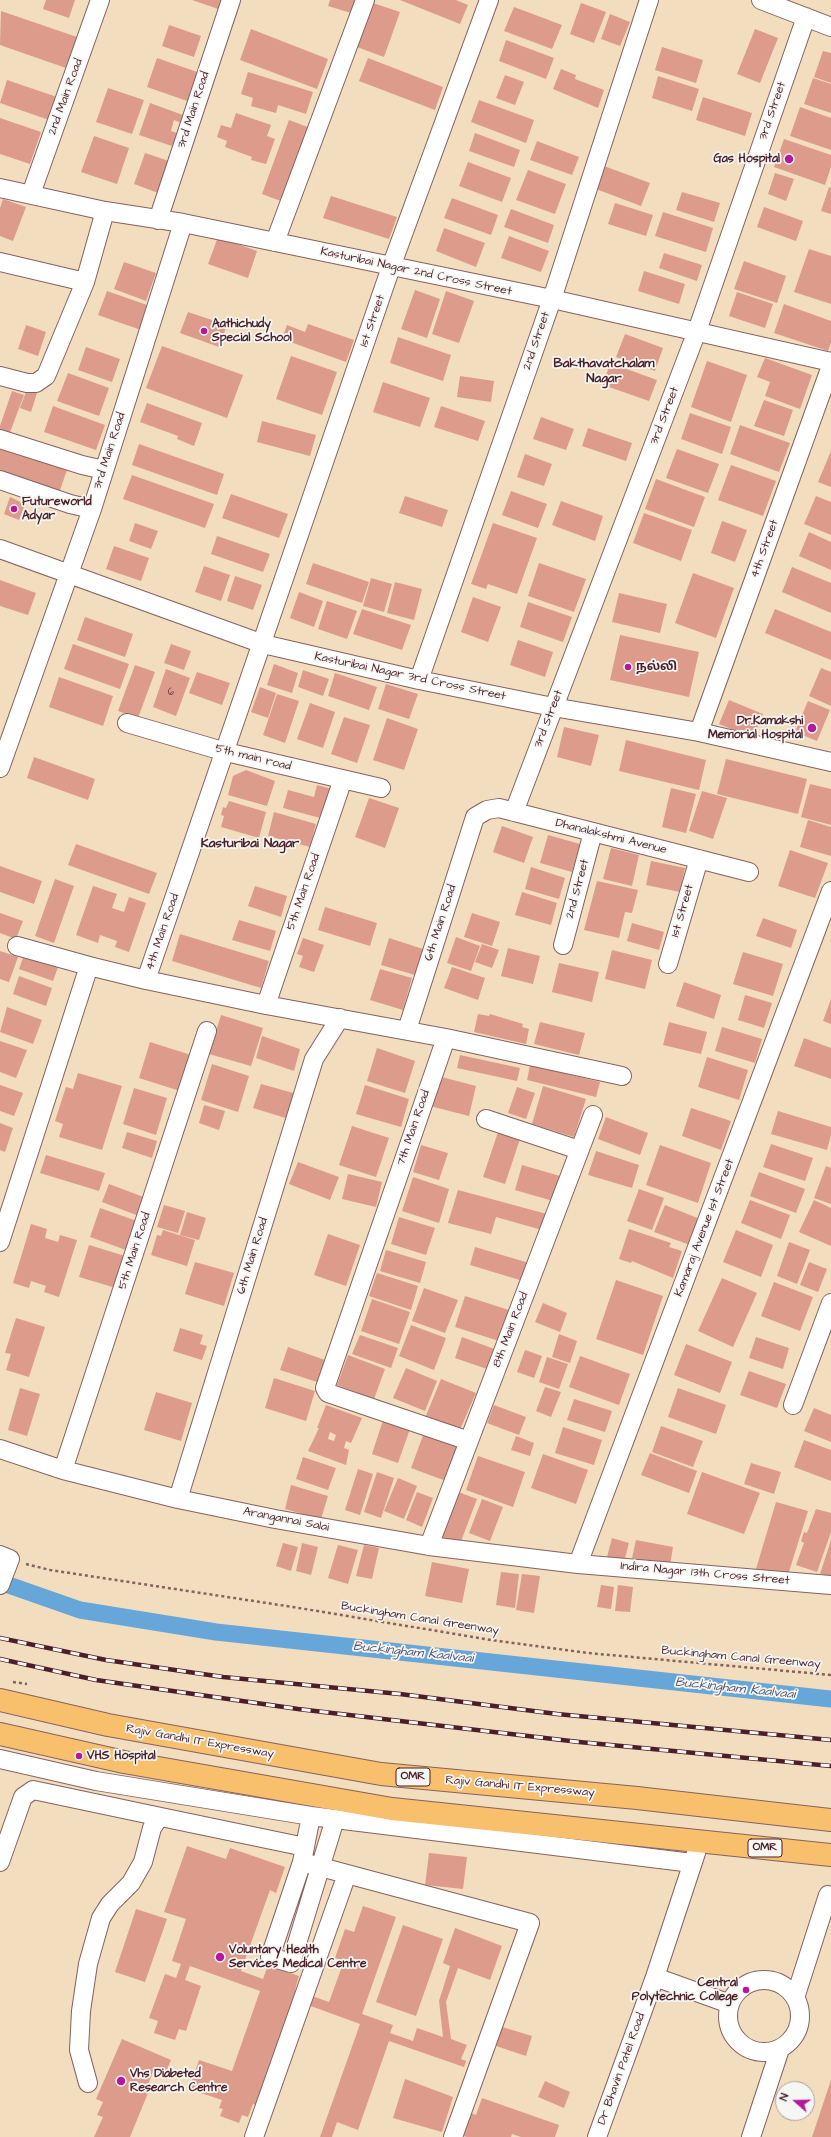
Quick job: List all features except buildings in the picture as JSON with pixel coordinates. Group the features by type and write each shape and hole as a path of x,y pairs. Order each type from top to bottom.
{"main road":[{"name":"Rajiv Gandhi IT Expressway","path":"0,1700 108,1725 381,1774 637,1798 831,1820"},
{"name":"OMR","path":"0,1734 124,1762 392,1809 831,1855"}],"street":[{"name":"2nd Main Road","path":"31,194 100,0"},
{"name":"3rd Main Road","path":"158,220 231,0"},
{"path":"275,242 365,0"},
{"name":"1st Street","path":"263,644 391,267 489,0"},
{"name":"2nd Street","path":"419,680 552,299 649,0"},
{"path":"761,0 831,27"},
{"name":"3rd Street","path":"514,812 697,331 806,17"},
{"name":"Kasturibai Nagar 2nd Cross Street","path":"0,188 104,211 183,223 552,299 831,362"},
{"path":"0,376 27,383 36,383 46,376 85,282 104,211"},
{"name":"3rd Main Road","path":"0,768 92,509 183,223"},
{"path":"0,262 85,282"},
{"name":"4th Street","path":"699,732 831,366"},
{"path":"0,439 82,466 104,470"},
{"path":"0,480 70,504 92,509"},
{"name":"Kasturibai Nagar 3rd Cross Street","path":"0,549 263,644 419,680 553,707 699,732 831,762"},
{"name":"4th Main Road","path":"17,946 146,980 263,644"},
{"name":"5th main road","path":"127,723 226,752 381,788"},
{"name":"5th Main Road","path":"266,1005 343,779"},
{"name":"Dhanalakshmi Avenue","path":"475,817 487,810 499,808 749,872"},
{"name":"6th Main Road","path":"407,1030 475,817"},
{"name":"2nd Street","path":"563,945 593,832"},
{"name":"1st Street","path":"668,964 699,859"},
{"name":"Kamaraj Avenue 1st Street","path":"578,1564 831,891"},
{"path":"0,1242 89,966"},
{"path":"146,980 266,1005 407,1030 622,1076"},
{"name":"6th Main Road","path":"178,1499 314,1059 340,1018"},
{"name":"5th Main Road","path":"63,1470 207,1031"},
{"name":"7th Main Road","path":"446,1038 324,1388 328,1393 469,1442"},
{"name":"8th Main Road","path":"430,1546 593,1115"},
{"path":"486,1119 579,1150"},
{"path":"793,1405 831,1303"},
{"name":"Arangannai Salai","path":"0,1449 63,1470 178,1499 275,1519 430,1546 578,1564"},
{"path":"0,1585 5,1561"},
{"name":"Indira Nagar 13th Cross Street","path":"578,1564 831,1585"},
{"path":"0,1759 96,1781 311,1816 692,1863"},
{"path":"0,1862 23,1797 33,1790 161,1817 303,1855 322,1867 530,1923 453,2137"},
{"path":"311,1816 303,1855 270,1957 291,1963 322,1867 335,1819"},
{"path":"88,2083 79,2050 81,2010 88,1964 101,1918 110,1904 130,1883 143,1862 152,1828 161,1817"},
{"name":"Dr Bhavin Patel Road","path":"597,2137 655,1977 700,1841"},
{"path":"254,2137 347,1874"},
{"path":"795,1998 828,1895"},
{"path":"655,1977 730,2004"},
{"path":"766,1980 778,1983 788,1989 795,1998 799,2009 799,2021 796,2032 789,2042 780,2049 759,2052 748,2050 732,2035 728,2025 730,2004 735,1994 744,1986 755,1981 766,1980"},
{"path":"751,2137 780,2049"}],"path":[{"name":"Buckingham Canal Greenway","path":"5,1561 50,1570 492,1640 588,1653 831,1675"}],"waterway":[{"name":"Buckingham Kaalvaai","path":"0,1582 80,1610 216,1632 831,1699"}],"railway":[{"path":"0,1638 106,1660 223,1677 400,1694 557,1714 831,1740"},
{"path":"0,1659 96,1680 298,1709 579,1742 831,1766"}],"place":[{"name":"Gas Hospital","path":"789,159"},
{"name":"Aathichudy Special School","path":"204,331"},
{"name":"Futureworld Adyar","path":"14,509"},
{"name":"நல்லி","path":"628,667"},
{"name":"Dr.Kamakshi Memorial Hospital","path":"812,728"},
{"name":"VHS Hospital","path":"79,1756"},
{"name":"Voluntary Health Services Medical Centre","path":"220,1957"},
{"name":"Central Polytechnic College","path":"746,1990"},
{"name":"Vhs Diabeted Research Centre","path":"121,2081"}],"district":[{"name":"Bakthavatchalam Nagar","path":"604,372"},
{"name":"Kasturibai Nagar","path":"250,844"}]}
